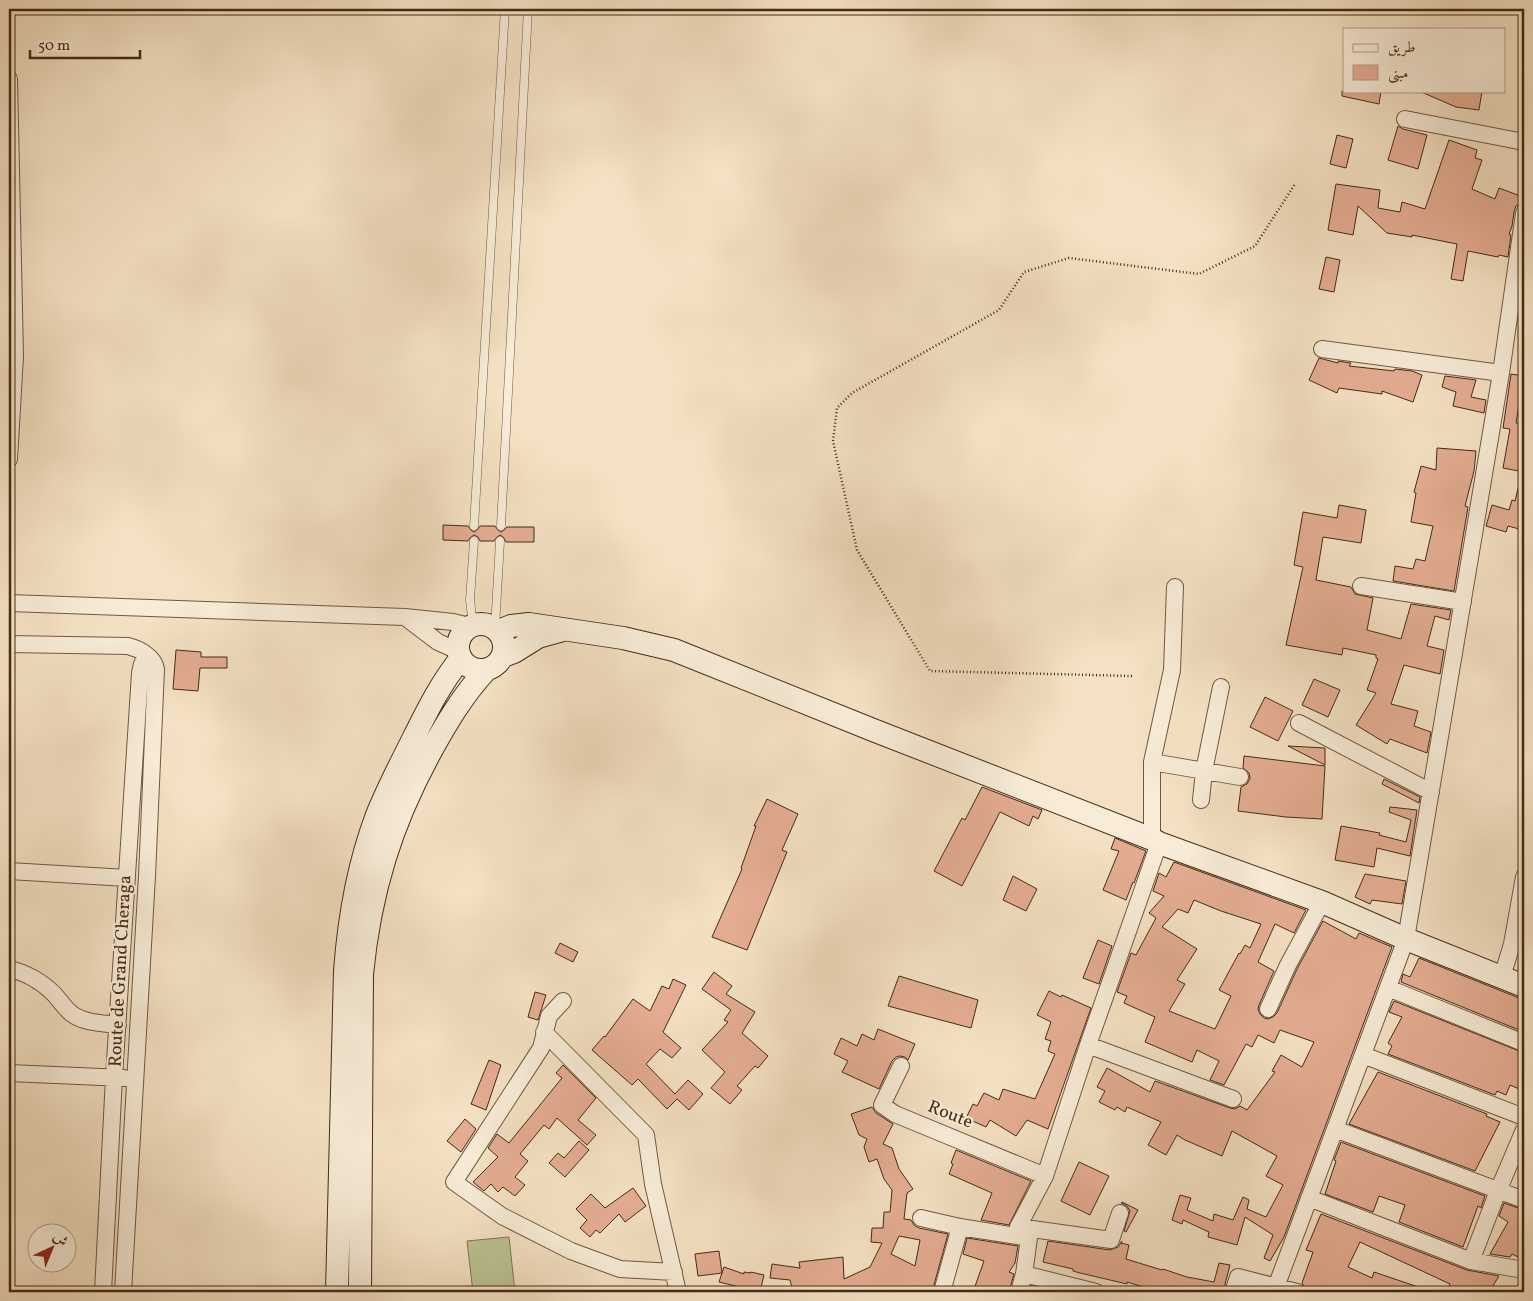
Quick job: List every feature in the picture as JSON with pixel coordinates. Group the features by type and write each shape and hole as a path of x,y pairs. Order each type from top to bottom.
{"street":[{"path":"9,79 15,356 10,411 9,459"},
{"path":"1406,119 1524,142"},
{"path":"1276,1287 1406,939 1463,602 1524,213"},
{"path":"1322,349 1500,373"},
{"path":"1120,1213 1111,1240 1018,1227 1044,1176 1156,841 1152,762 1172,670 1175,586"},
{"path":"1361,586 1463,602"},
{"path":"9,603 405,617 472,626"},
{"path":"405,617 438,642 460,655"},
{"path":"360,1292 362,974 374,896 394,828 420,772 450,715 467,691 486,670 493,667 503,656 504,640 497,630 487,624 478,623 464,630 458,644 460,655 465,663 474,669 486,670"},
{"path":"497,630 520,624 623,638 674,650 1156,841 1322,902 1406,939 1524,986"},
{"path":"503,656 514,652 538,637 564,630"},
{"path":"9,644 128,646 139,649 147,656 142,664 140,673 114,1078 103,1292"},
{"path":"337,1292 345,971 350,918 355,892 368,839 388,788 434,696 460,655"},
{"name":"Route de Grand Cheraga","path":"123,1292 156,670 154,661 147,656"},
{"path":"1201,800 1204,771 1221,687"},
{"path":"1299,723 1431,792"},
{"path":"1152,762 1240,777"},
{"path":"9,872 127,878"},
{"path":"1502,977 1512,944 1524,876"},
{"path":"1268,1009 1288,965 1322,902"},
{"path":"9,969 32,977 43,984 72,1014 87,1020 118,1025"},
{"path":"1388,988 1524,1043"},
{"path":"563,1001 549,1016 541,1048 454,1182 502,1216 571,1251 620,1269 674,1272"},
{"path":"544,1032 646,1135 653,1184 678,1292"},
{"path":"1088,1045 1233,1099"},
{"path":"1363,1055 1524,1117"},
{"name":"Route","path":"901,1066 882,1105 895,1114 1044,1176"},
{"path":"9,1073 135,1078"},
{"path":"1335,1129 1524,1200"},
{"path":"1471,1261 1524,1130"},
{"path":"1309,1198 1471,1261 1524,1270"},
{"path":"921,1218 960,1227 1029,1238 1024,1274 1019,1292"},
{"path":"942,1292 960,1227"},
{"path":"1024,1274 1096,1292"},
{"path":"1233,1292 1238,1278 1297,1292"}],"lane":[{"path":"474,526 505,9"},
{"path":"501,526 528,9"},
{"path":"472,626 470,600 474,541"},
{"path":"497,630 500,542"}],"path":[{"path":"1132,676 930,671 857,550 833,441 837,408 852,393 999,310 1024,272 1069,258 1198,274 1255,246 1295,184"}],"green space":[{"path":"509,1237 515,1292 473,1292 467,1241"}],"building":[{"path":"1342,91 1381,92 1379,104 1342,96"},
{"path":"1421,92 1482,92 1479,110 1456,107"},
{"path":"1398,126 1427,135 1418,169 1388,160"},
{"path":"1337,135 1353,139 1346,168 1330,164"},
{"path":"1449,140 1477,150 1475,158 1482,160 1472,189 1495,199 1499,188 1523,197 1521,204 1516,206 1514,212 1509,234 1511,235 1508,257 1468,251 1463,281 1451,279 1457,244 1412,235 1412,237 1387,233 1358,206 1353,235 1328,230 1336,184 1380,190 1378,208 1400,212 1402,202 1425,209"},
{"path":"1326,257 1340,260 1334,292 1319,289"},
{"path":"1319,358 1338,363 1338,361 1351,363 1349,366 1412,371 1422,375 1413,402 1382,391 1382,394 1339,388 1337,393 1309,380"},
{"path":"1511,374 1524,376 1524,399 1520,399 1516,423 1524,424 1520,450 1524,450 1524,472 1503,468 1510,429 1503,428"},
{"path":"1445,376 1476,380 1471,397 1486,400 1484,413 1453,406 1456,392 1442,387"},
{"path":"1437,448 1476,451 1474,471 1465,506 1468,507 1454,591 1393,581 1395,566 1413,569 1416,559 1425,561 1433,526 1411,522 1416,493 1414,492 1421,466 1436,470"},
{"path":"1520,480 1524,481 1524,512 1519,529 1508,526 1506,532 1486,526 1492,505 1509,510 1512,500 1515,501"},
{"path":"1339,505 1366,510 1361,543 1323,537 1316,580 1351,587 1355,594 1373,598 1367,630 1401,639 1411,604 1451,610 1449,620 1435,616 1427,646 1444,650 1440,674 1404,665 1391,704 1418,711 1414,726 1431,732 1427,753 1390,739 1387,744 1356,725 1376,693 1367,690 1378,659 1376,655 1343,648 1342,655 1286,645 1303,567 1294,565 1303,512 1337,518"},
{"path":"443,525 468,526 474,532 480,526 495,526 501,532 507,527 534,527 534,542 506,542 500,535 494,541 480,541 474,535 468,541 443,540"},
{"path":"176,650 201,652 201,657 227,657 227,668 200,668 198,691 173,689"},
{"path":"1314,679 1340,690 1328,717 1302,705"},
{"path":"1265,697 1293,711 1278,741 1250,727"},
{"path":"1288,746 1325,748 1325,765"},
{"path":"1244,756 1325,766 1322,819 1238,811 1241,787 1247,784 1250,778 1249,773 1243,768"},
{"path":"1384,779 1420,797 1419,803 1382,784"},
{"path":"982,787 1042,810 1038,819 1033,816 1029,826 1000,812 962,886 934,871 962,818 965,820"},
{"path":"767,799 798,814 782,850 787,852 747,950 712,937 742,869 756,826 754,826"},
{"path":"1390,807 1417,810 1410,856 1377,848 1374,867 1335,860 1341,826 1380,833 1379,835 1406,842 1411,820 1389,812"},
{"path":"1115,838 1146,851 1126,900 1103,890 1119,851 1111,849"},
{"path":"1174,862 1306,910 1294,933 1275,924 1258,962 1274,971 1258,1009 1264,1018 1268,1019 1277,1013 1297,969 1323,921 1356,939 1359,933 1392,947 1284,1237 1270,1261 1264,1258 1273,1235 1245,1217 1237,1245 1208,1237 1209,1232 1183,1220 1182,1224 1172,1220 1180,1195 1191,1198 1187,1210 1213,1221 1214,1214 1233,1220 1243,1197 1249,1200 1247,1209 1266,1217 1283,1185 1266,1176 1277,1156 1232,1131 1222,1156 1177,1135 1166,1155 1148,1145 1161,1122 1127,1107 1125,1112 1117,1107 1115,1110 1099,1102 1105,1091 1097,1087 1107,1068 1150,1092 1155,1081 1230,1108 1235,1109 1240,1106 1247,1110 1275,1072 1272,1071 1281,1055 1302,1067 1314,1042 1280,1030 1274,1043 1258,1035 1252,1047 1246,1044 1224,1085 1210,1080 1219,1061 1197,1050 1192,1062 1145,1042 1155,1017 1124,1003 1127,996 1117,992 1131,953 1136,955 1156,918 1149,913 1164,896 1153,891 1159,873 1166,877","holes":["1194,900 1261,924 1250,948 1245,945 1239,953 1219,990 1231,996 1215,1029 1169,1011 1185,984 1177,980 1197,949 1162,927 1178,909 1188,913"]},
{"path":"1365,874 1406,881 1402,904 1372,900 1370,904 1355,897"},
{"path":"1013,876 1037,889 1026,911 1003,900"},
{"path":"1098,940 1112,946 1099,984 1083,978"},
{"path":"560,943 578,952 573,962 555,953"},
{"path":"1419,958 1524,999 1524,1032 1401,982 1403,974 1410,977"},
{"path":"714,972 732,986 726,994 755,1012 742,1033 768,1056 758,1068 755,1066 737,1086 742,1090 730,1104 711,1088 725,1072 702,1050 728,1022 724,1020 731,1010 702,989"},
{"path":"899,976 978,1000 971,1028 888,1006"},
{"path":"673,979 686,985 663,1032 681,1048 672,1058 660,1049 646,1064 675,1094 688,1080 703,1094 689,1110 677,1099 667,1109 638,1079 632,1085 592,1050 605,1037 633,999 650,1011 662,986 669,989"},
{"path":"1049,991 1091,1008 1048,1129 1027,1120 1016,1136 990,1120 986,1127 966,1118 973,1104 977,1106 984,1093 999,1100 1003,1089 1035,1099 1055,1054 1048,1051 1051,1041 1045,1039 1051,1022 1037,1015"},
{"path":"535,992 546,995 538,1020 528,1017"},
{"path":"1394,1001 1524,1053 1524,1091 1510,1085 1506,1095 1497,1091 1495,1095 1388,1054 1392,1046 1388,1043 1402,1017 1389,1012"},
{"path":"878,1029 915,1044 908,1060 900,1056 892,1061 879,1089 842,1072 848,1061 834,1054 841,1038 857,1046 862,1034 874,1040"},
{"path":"489,1060 501,1065 486,1110 471,1104"},
{"path":"563,1065 596,1098 578,1120 596,1135 587,1145 557,1118 549,1129 544,1125 520,1154 528,1161 515,1177 525,1185 515,1196 503,1187 498,1192 491,1184 484,1191 473,1182 498,1157 488,1148 497,1134 509,1143 562,1078 556,1073"},
{"path":"1378,1072 1487,1114 1486,1116 1500,1122 1475,1171 1349,1124"},
{"path":"872,1107 876,1113 893,1124 883,1144 892,1148 899,1169 913,1189 907,1193 904,1219 911,1220 919,1228 948,1234 932,1292 915,1292 894,1288 893,1292 877,1292 862,1289 855,1292 793,1292 790,1280 770,1278 772,1264 800,1268 799,1262 843,1257 844,1279 870,1267 882,1243 871,1242 872,1228 883,1228 884,1212 890,1212 892,1190 884,1179 877,1159 869,1162 864,1147 867,1139 859,1135 851,1114","holes":["899,1236 920,1240 915,1266 891,1254"]},
{"path":"465,1119 476,1129 461,1152 447,1141"},
{"path":"579,1141 589,1150 565,1177 549,1163 558,1153 564,1158"},
{"path":"1341,1142 1485,1196 1481,1208 1478,1206 1463,1247 1399,1222 1405,1205 1379,1196 1373,1212 1325,1194"},
{"path":"956,1150 1031,1181 1009,1225 981,1220 992,1193 949,1174"},
{"path":"1079,1162 1109,1176 1090,1215 1061,1201"},
{"path":"633,1188 646,1206 625,1222 619,1214 600,1233 596,1230 590,1237 580,1228 587,1220 576,1209 591,1194 605,1208"},
{"path":"1122,1202 1138,1210 1126,1232 1124,1231 1130,1211"},
{"path":"1504,1203 1524,1210 1524,1258 1512,1254 1510,1257 1490,1254 1508,1222 1499,1216"},
{"path":"1321,1214 1467,1270 1499,1276 1489,1292 1447,1292 1450,1284 1360,1242 1348,1267 1372,1278 1374,1272 1427,1290 1427,1292 1344,1292 1331,1287 1329,1292 1316,1287 1316,1292 1307,1292 1302,1283 1313,1252 1306,1250"},
{"path":"967,1238 1018,1246 1015,1263 1009,1272 1014,1274 1009,1292 973,1292 984,1261 963,1254"},
{"path":"1048,1241 1110,1250 1118,1247 1122,1241 1121,1243 1129,1245 1126,1259 1187,1277 1214,1282 1219,1263 1230,1265 1223,1292 1166,1292 1151,1287 1150,1289 1127,1282 1127,1284 1080,1273 1073,1271 1073,1269 1043,1262"},
{"path":"719,1251 722,1273 698,1276 695,1254"},
{"path":"724,1267 744,1274 744,1272 751,1272 764,1275 760,1292 719,1282"},
{"path":"1031,1286 1054,1292 1029,1292"}]}
